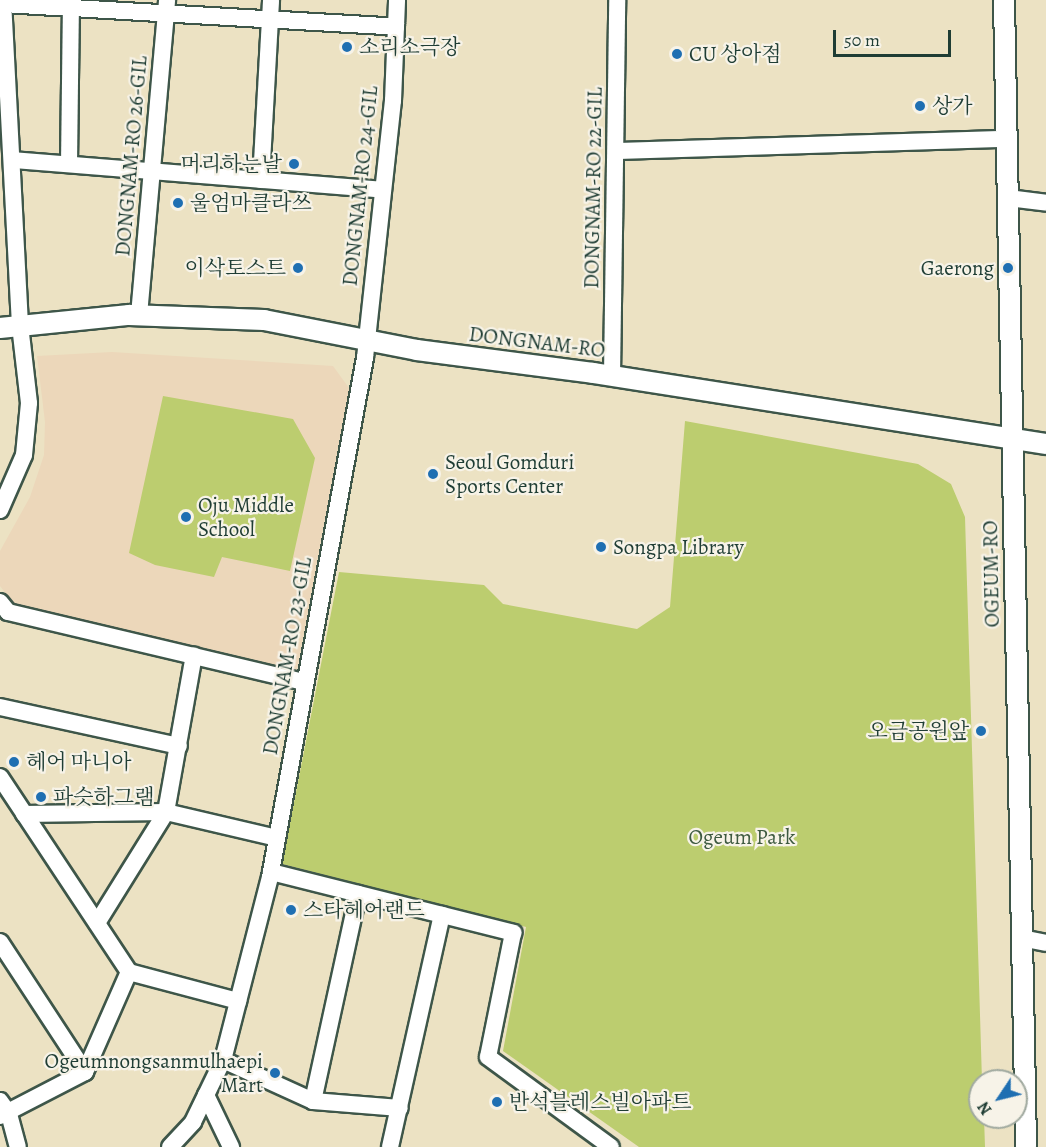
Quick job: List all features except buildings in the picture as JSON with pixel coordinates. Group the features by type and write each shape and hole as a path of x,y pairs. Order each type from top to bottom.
{"main road":[{"name":"OGEUM-RO","path":"1004,0 1026,1147"},
{"name":"DONGNAM-RO","path":"0,328 139,315 264,320 367,340 1046,444"}],"street":[{"path":"261,180 271,0"},
{"name":"DONGNAM-RO 24-GIL","path":"367,340 383,190 397,0"},
{"name":"DONGNAM-RO 22-GIL","path":"612,376 618,151 617,0"},
{"path":"0,510 24,455 29,403 20,325 3,2 166,7 270,20 396,27"},
{"path":"69,164 71,4"},
{"name":"DONGNAM-RO 26-GIL","path":"139,315 166,7"},
{"path":"618,151 1007,139"},
{"path":"13,159 383,190"},
{"path":"1008,198 1046,203"},
{"name":"DONGNAM-RO 23-GIL","path":"170,1147 193,1122 223,1060 271,872 367,340"},
{"path":"0,602 8,612 306,682"},
{"path":"97,923 166,812 194,656"},
{"path":"0,707 179,746"},
{"path":"0,777 129,972 238,1001"},
{"path":"24,814 166,812 277,837"},
{"path":"271,872 513,933 488,1057 604,1145"},
{"path":"313,1101 358,894"},
{"path":"390,1147 442,915"},
{"path":"1021,938 1046,943"},
{"path":"0,942 85,1072"},
{"path":"18,1147 3,1110 85,1072 129,972"},
{"path":"223,1060 313,1101 399,1108"},
{"path":"206,1095 231,1147"}],"shaded area":[{"path":"112,352 333,366 349,388 297,670 13,603 0,586 0,551 30,497 44,455 45,422 37,356"}],"green space":[{"path":"163,396 293,419 315,458 290,571 222,557 214,577 155,565 129,553"},
{"name":"Ogeum Park","path":"685,421 918,464 951,484 965,517 982,1069 968,1069 968,1129 984,1129 985,1147 639,1147 503,1051 526,927 282,864 339,572 484,585 503,604 637,629 670,607"}],"place":[{"name":"소리소극장","path":"347,47"},
{"name":"CU 상아점","path":"677,54"},
{"name":"상가","path":"920,106"},
{"name":"머리하는날","path":"294,164"},
{"name":"울엄마클라쓰","path":"178,203"},
{"name":"이삭토스트","path":"298,268"},
{"name":"Gaerong","path":"1008,268"},
{"name":"Seoul Gomduri Sports Center","path":"433,474"},
{"name":"Oju Middle School","path":"186,517"},
{"name":"Songpa Library","path":"601,547"},
{"name":"오금공원앞","path":"981,731"},
{"name":"헤어 마니아","path":"14,762"},
{"name":"파슷하그램","path":"41,797"},
{"name":"스타헤어랜드","path":"291,910"},
{"name":"Ogeumnongsanmulhaepi Mart","path":"275,1073"},
{"name":"반석블레스빌아파트","path":"497,1102"}]}
